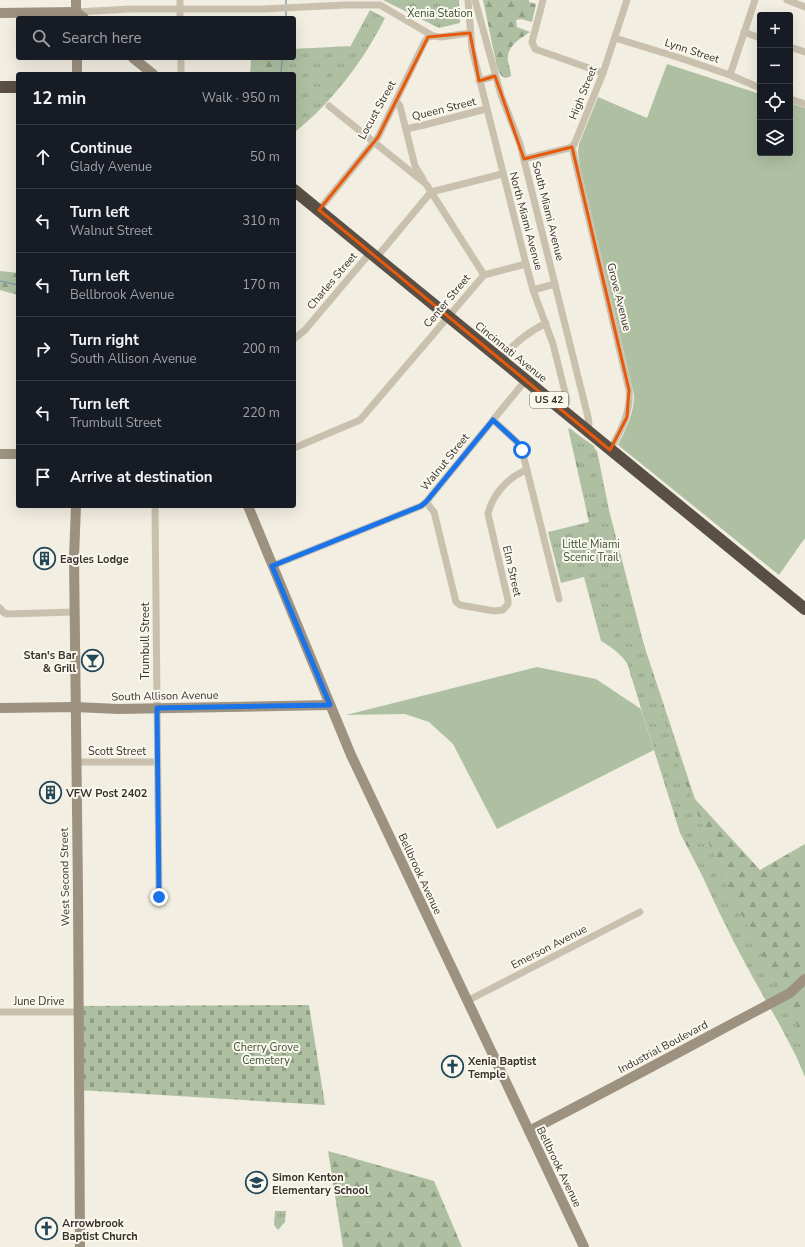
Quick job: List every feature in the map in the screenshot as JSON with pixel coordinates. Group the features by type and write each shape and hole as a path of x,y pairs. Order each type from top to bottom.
{"highway":[{"path":"0,87 16,87"},
{"name":"Cincinnati Avenue","path":"296,192 525,381 805,609"}],"street":[{"path":"76,0 79,16"},
{"path":"180,0 180,16"},
{"name":"North Miami Avenue","path":"468,0 472,49 502,174 533,290 553,344 567,400 564,412"},
{"name":"South Miami Avenue","path":"475,0 500,95 520,144 524,159 588,416 589,422 587,431"},
{"path":"542,0 532,42 534,49 603,73"},
{"name":"High Street","path":"572,147 603,73 627,0"},
{"path":"730,75 755,0"},
{"path":"787,0 805,7"},
{"path":"0,13 79,16 130,9 281,9 346,5 380,5 433,36 441,37 470,34"},
{"path":"744,32 757,37"},
{"name":"Locust Street","path":"319,210 374,142 425,41 428,37 433,36"},
{"name":"Lynn Street","path":"615,38 730,75 757,87"},
{"path":"793,48 805,52"},
{"path":"77,60 77,72"},
{"path":"136,60 150,72"},
{"path":"181,60 181,72"},
{"name":"Queen Street","path":"480,81 495,76"},
{"path":"793,100 805,104"},
{"path":"396,101 400,106 415,166 426,184"},
{"name":"Center Street","path":"296,447 360,420 484,275 426,184 329,106"},
{"name":"Queen Street","path":"406,129 424,126 486,109"},
{"path":"524,159 572,147"},
{"name":"Grove Avenue","path":"572,147 629,390 627,417 610,450"},
{"path":"431,192 502,174"},
{"name":"Charles Street","path":"296,337 305,330 431,192"},
{"path":"484,275 526,264"},
{"path":"533,290 555,284"},
{"path":"500,360 514,344 534,329 546,323"},
{"name":"Walnut Street","path":"272,566 418,508 426,502 525,381"},
{"path":"493,420 520,445 559,599"},
{"path":"0,454 16,454"},
{"name":"Elm Street","path":"426,502 434,512 456,602 460,605 488,610 503,610 508,604 508,600 488,514 491,502 504,486 517,475 527,470"},
{"name":"West Second Street","path":"76,508 74,542 74,612 80,1247"},
{"name":"Trumbull Street","path":"155,508 159,897"},
{"name":"Bellbrook Avenue","path":"249,508 351,755 584,1247"},
{"path":"0,608 7,614 74,612"},
{"name":"South Allison Avenue","path":"0,708 157,708 330,705"},
{"name":"Scott Street","path":"76,762 157,762"},
{"name":"Emerson Avenue","path":"467,1001 640,912"},
{"name":"Industrial Boulevard","path":"529,1131 582,1105 790,993 805,979"},
{"name":"June Drive","path":"0,1012 78,1012"}],"highlighted area":[{"path":"470,33 479,81 495,76 524,159 572,147 629,390 627,417 610,450 319,210 378,137 428,37"}],"green space":[{"name":"Xenia Station","path":"383,0 459,0 460,23 439,28"},
{"path":"483,0 529,0 529,2 536,4 532,22 521,19 516,20 517,27 530,32 511,47 508,61 511,76 505,78 499,72 497,67"},
{"path":"370,10 385,18 357,66 334,95 296,131 296,72 278,72 279,60 296,60 296,49 350,47"},
{"path":"350,46 318,93 296,76 296,72 250,72 251,60 296,60 296,49"},
{"path":"667,64 757,93 757,156 793,156 793,104 805,108 805,538 779,575 618,445 631,415 634,395 580,167 578,151 579,144 598,97 647,118"},
{"path":"0,271 16,273 16,294 0,290"},
{"path":"568,428 594,446 625,588 695,799 760,870 805,844 805,1077 796,1056 680,833 604,589"},
{"name":"Little Miami Scenic Trail","path":"570,428 597,451 609,510 652,676 681,772 721,873 791,1015 805,1038 805,1067 751,973 707,886 669,793 629,666 623,658 601,641 584,577 561,583 548,532 593,521"},
{"path":"537,667 596,679 641,709 654,750 497,829 453,744 429,722 405,714 346,715"},
{"name":"Cherry Grove Cemetery","path":"309,1005 325,1105 79,1090 78,1006"},
{"path":"328,1151 434,1181 462,1247 343,1247"},
{"path":"275,1211 286,1211 285,1222 278,1230 274,1225"}],"waterway":[{"path":"286,0 286,6"},
{"path":"286,10 286,16"},
{"path":"281,72 282,60"},
{"path":"0,281 16,285"}],"place":[{"name":"Eagles Lodge","path":"44,559"},
{"name":"Stan's Bar & Grill","path":"92,661"},
{"name":"VFW Post 2402","path":"50,793"},
{"name":"Xenia Baptist Temple","path":"452,1067"},
{"name":"Simon Kenton Elementary School","path":"256,1183"},
{"name":"Arrowbrook Baptist Church","path":"46,1229"}],"route":[{"path":"159,897 157,708 330,705 272,566 418,508 426,502 493,420 493,422 520,445 522,450"}]}
